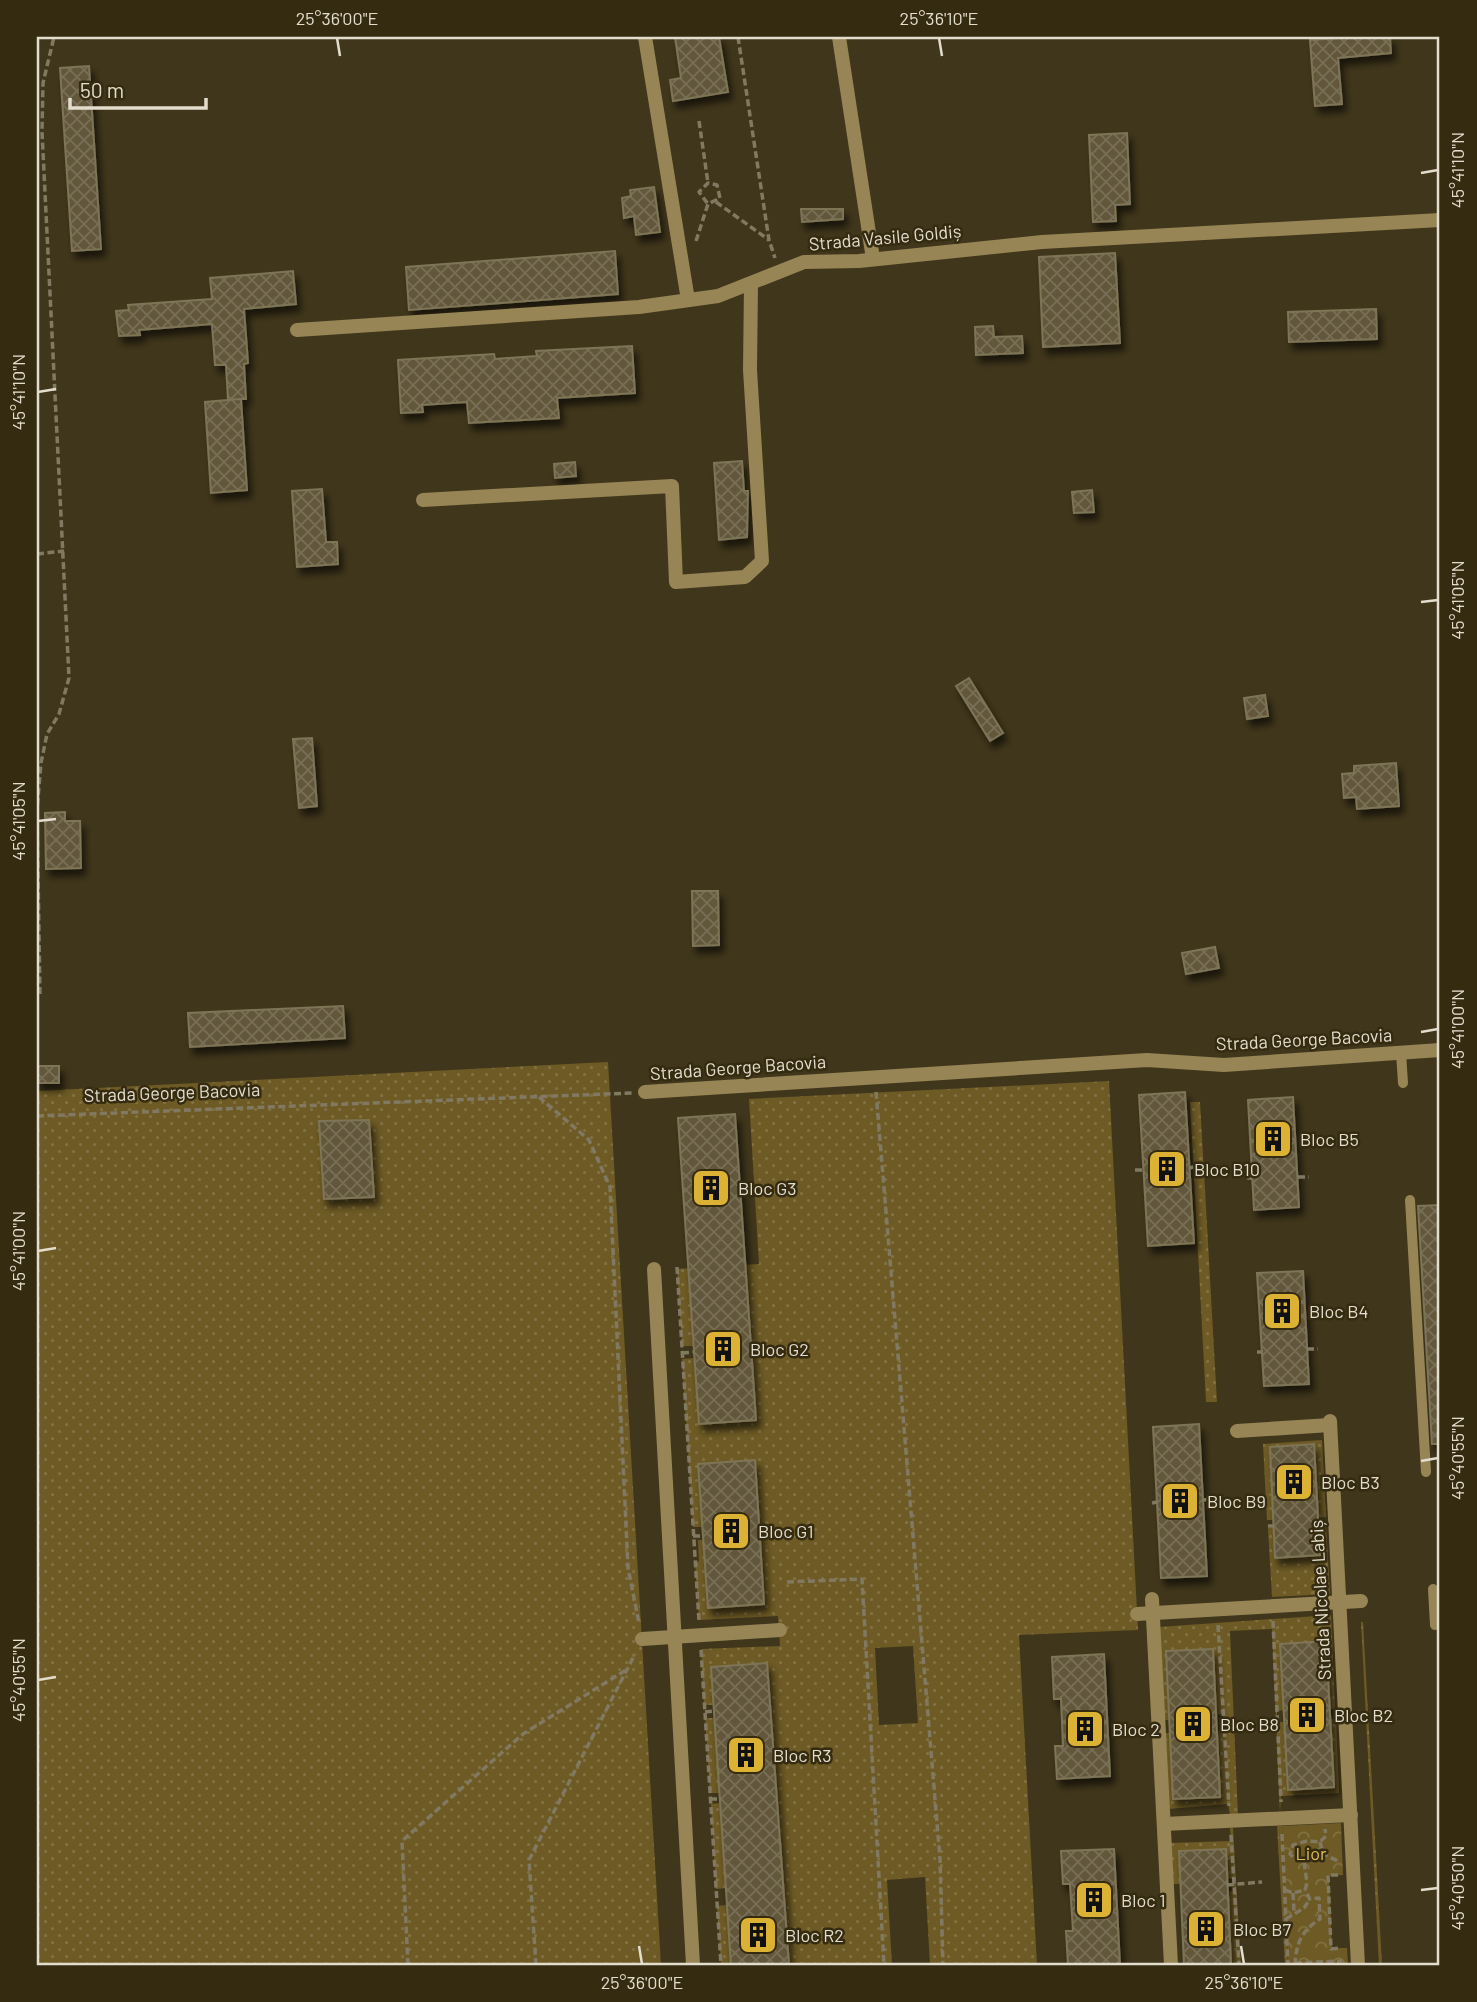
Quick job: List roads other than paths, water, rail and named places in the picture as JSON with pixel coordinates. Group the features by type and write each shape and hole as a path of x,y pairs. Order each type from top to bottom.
{"street":[{"path":"645,37 688,300"},
{"path":"839,37 873,260"},
{"name":"Strada Vasile Goldiș","path":"297,330 639,307 718,296 804,262 873,260 1042,242 1440,220"},
{"path":"423,500 672,486 676,582 745,577 762,561 750,370 751,284"},
{"name":"Strada George Bacovia","path":"645,1092 1147,1060 1224,1065 1440,1050"},
{"path":"654,1269 693,1965"},
{"name":"Strada Nicolae Labiș","path":"1237,1431 1330,1423 1351,1815 1353,1962"},
{"path":"1137,1614 1152,1606 1361,1601"},
{"path":"1152,1606 1171,1965"},
{"path":"642,1639 780,1630"},
{"path":"1164,1824 1351,1815"}],"lane":[{"path":"1401,1053 1403,1083"},
{"path":"1410,1200 1426,1472"},
{"path":"1433,1589 1435,1625"}],"place":[{"name":"Bloc B5","path":"1273,1139"},
{"name":"Bloc B10","path":"1167,1169"},
{"name":"Bloc G3","path":"711,1188"},
{"name":"Bloc B4","path":"1282,1311"},
{"name":"Bloc G2","path":"723,1349"},
{"name":"Bloc B3","path":"1294,1482"},
{"name":"Bloc B9","path":"1180,1501"},
{"name":"Bloc G1","path":"731,1531"},
{"name":"Bloc B2","path":"1307,1715"},
{"name":"Bloc B8","path":"1193,1724"},
{"name":"Bloc 2","path":"1085,1729"},
{"name":"Bloc R3","path":"746,1755"},
{"name":"Bloc 1","path":"1094,1900"},
{"name":"Bloc B7","path":"1206,1929"},
{"name":"Bloc R2","path":"758,1935"}],"park label":[{"name":"Lior","path":"1311,1853"}]}
